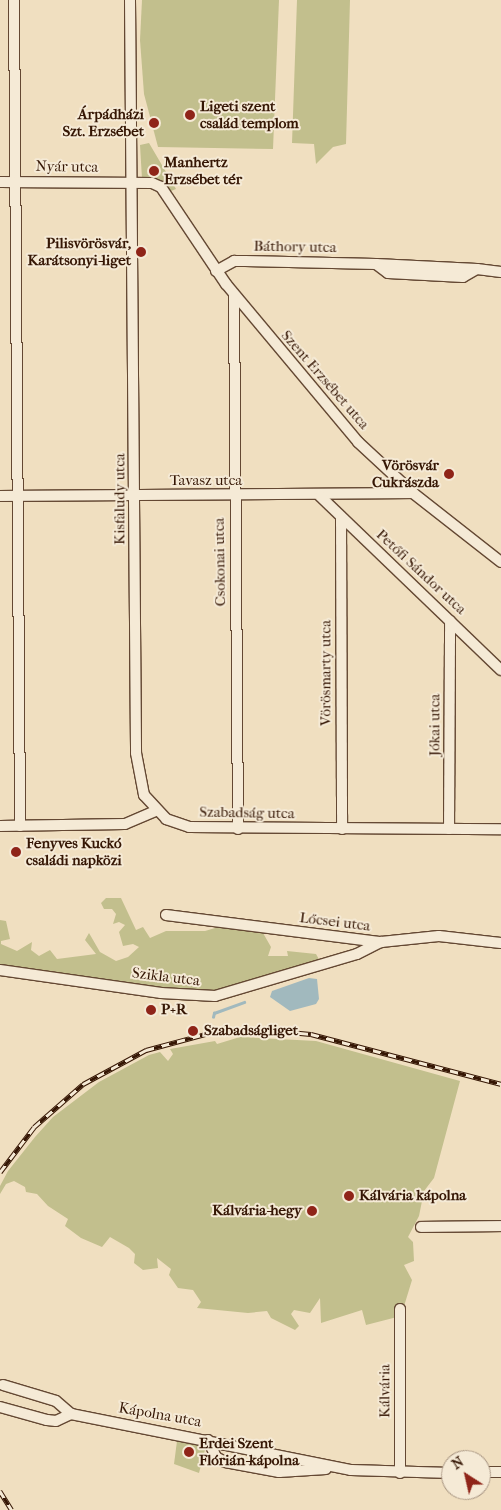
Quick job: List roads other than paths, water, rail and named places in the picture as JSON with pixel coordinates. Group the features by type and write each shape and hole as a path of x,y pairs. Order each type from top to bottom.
{"street":[{"path":"14,0 20,826"},
{"path":"130,0 133,183"},
{"name":"Nyár utca","path":"0,182 133,183"},
{"name":"Szent Erzsébet utca","path":"133,183 161,187 234,295 358,442 413,493 501,562"},
{"name":"Kisfaludy utca","path":"133,183 137,766 144,795 156,811"},
{"name":"Báthory utca","path":"216,271 234,261 244,261 376,264 501,272"},
{"name":"Báthory utca","path":"376,264 388,273 463,277 477,269"},
{"name":"Csokonai utca","path":"234,295 238,829"},
{"name":"Tavasz utca","path":"0,496 320,496 413,493"},
{"name":"Petőfi Sándor utca","path":"320,496 501,670"},
{"name":"Vörösmarty utca","path":"341,517 342,829"},
{"name":"Jókai utca","path":"449,829 450,621"},
{"path":"0,835 4,826 125,824 156,811"},
{"name":"Szabadság utca","path":"156,811 166,819 189,827 238,829 501,829"},
{"name":"Lőcsei utca","path":"166,915 381,942 439,936 500,941"},
{"name":"Szikla utca","path":"0,970 161,993 215,996 357,954 381,942"},
{"path":"421,1226 501,1226"},
{"name":"Kálvária","path":"400,1309 400,1473"},
{"name":"Kápolna utca","path":"3,1385 56,1401 71,1414 208,1440 269,1454 340,1468 400,1473 441,1473"},
{"name":"Kápolna utca","path":"0,1407 56,1421 71,1414"},
{"path":"208,1440 216,1457 239,1466 266,1470 340,1468"},
{"path":"239,1466 243,1448"},
{"path":"266,1470 269,1454"}],"water":[{"path":"309,978 317,979 319,999 316,1004 290,1011 270,997 272,991"}],"waterway":[{"path":"213,1017 214,1013 244,1002"}],"railway":[{"path":"0,1172 34,1127 83,1084 146,1050 209,1033 268,1030 311,1034 501,1084"},
{"path":"0,1491 12,1510"}],"place":[{"name":"Ligeti szent család templom","path":"190,115"},
{"name":"Árpádházi Szt. Erzsébet","path":"154,123"},
{"name":"Manhertz Erzsébet tér","path":"154,171"},
{"name":"Pilisvörösvár, Karátsonyi-liget","path":"141,252"},
{"name":"Vörösvár Cukrászda","path":"449,474"},
{"name":"Fenyves Kuckó családi napközi","path":"16,852"},
{"name":"P+R","path":"151,1010"},
{"name":"Szabadságliget","path":"193,1031"},
{"name":"Kálvária kápolna","path":"349,1196"},
{"name":"Kálvária-hegy","path":"312,1211"},
{"name":"Erdei Szent Flórián-kápolna","path":"189,1452"}]}
